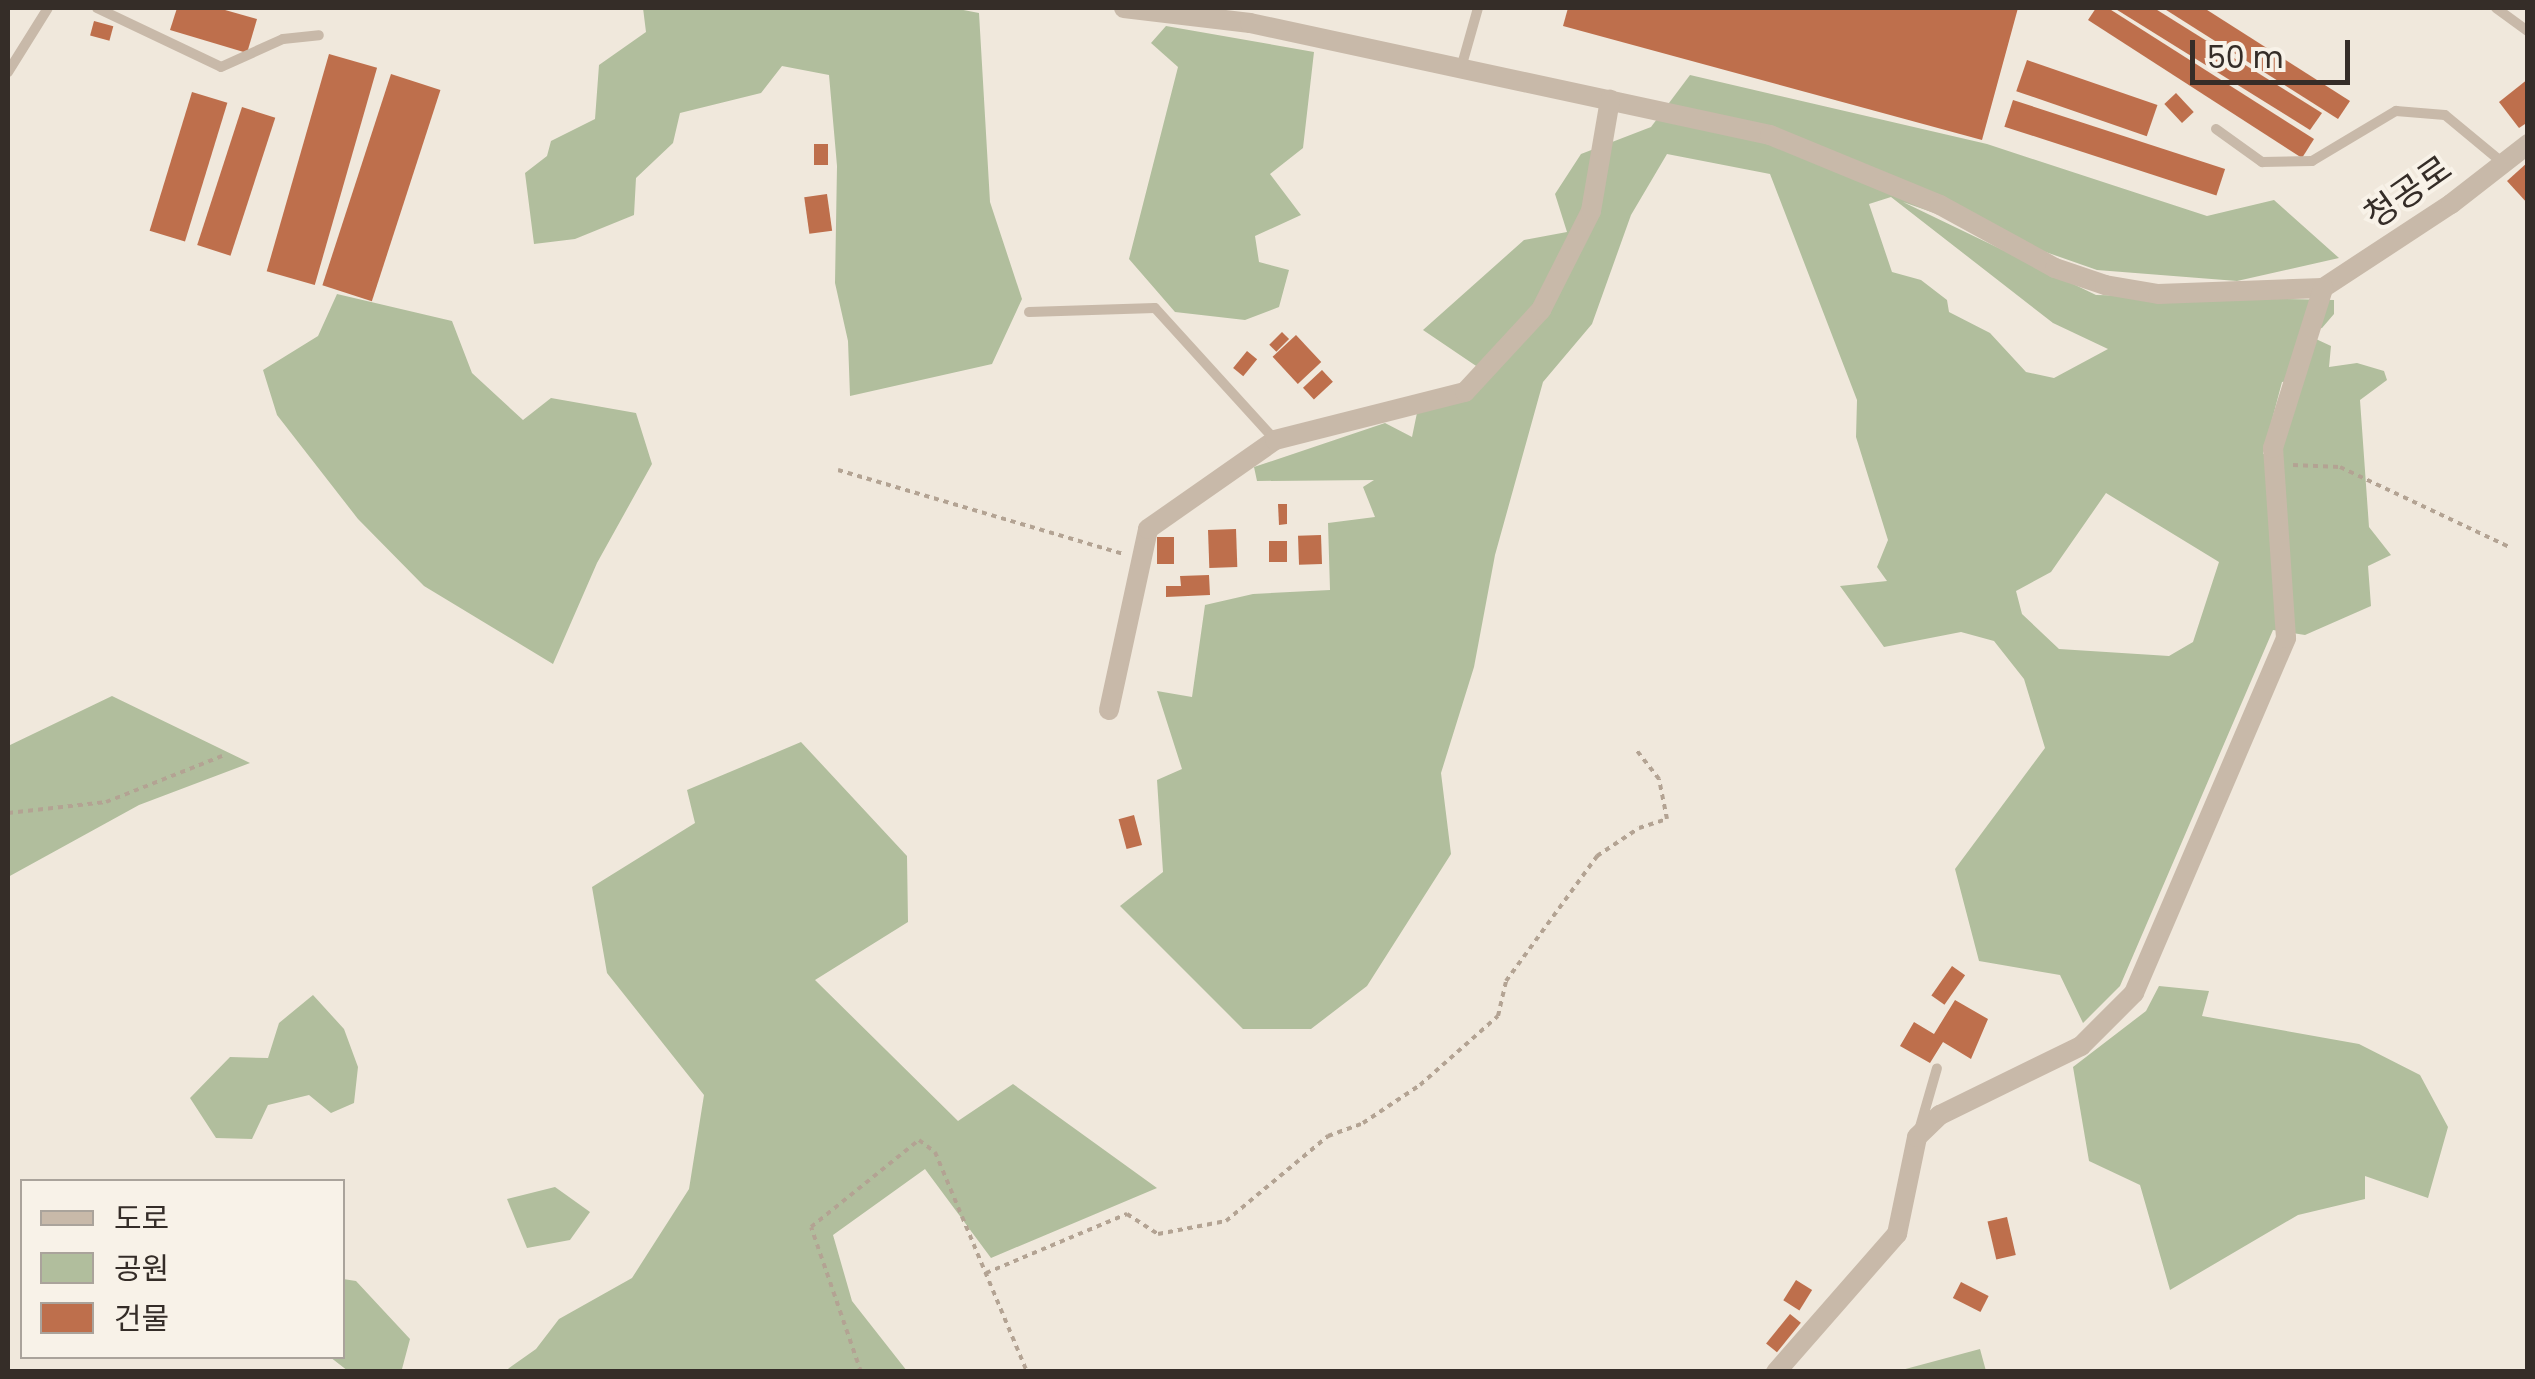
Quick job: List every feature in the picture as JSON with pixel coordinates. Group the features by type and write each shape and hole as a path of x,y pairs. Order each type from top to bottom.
{"street":[{"path":"1124,8 1250,23 1770,135 1940,205 2056,268 2104,285 2158,294 2323,288 2274,464 2286,638 2134,994 2081,1046 1940,1116 1917,1138 1897,1234 1776,1372"},
{"path":"1109,710 1148,529 1167,512 1275,440 1465,392 1542,310 1591,211 1610,100"},
{"name":"청공로","path":"2323,288 2528,144"}],"lane":[{"path":"8,72 48,8"},
{"path":"96,8 221,67 283,39 319,35"},
{"path":"1462,68 1478,8"},
{"path":"2496,8 2528,31"},
{"path":"2216,129 2262,162 2312,162 2396,111 2445,115 2504,163"},
{"path":"1029,312 1156,308 1275,440"},
{"path":"1917,1138 1937,1068"}],"path":[{"path":"2274,464 2340,467 2511,548"},
{"path":"838,470 1143,560"},
{"path":"986,1273 1127,1214 1158,1234 1226,1221 1328,1136 1363,1123 1420,1085 1498,1016 1506,981 1597,856 1639,828 1667,820 1659,780 1637,751"},
{"path":"8,813 106,802 222,756"},
{"path":"860,1372 811,1227 919,1140 935,1152 1027,1372"}],"green space":[{"path":"643,8 953,8 979,13 990,202 1022,299 992,364 850,396 848,341 835,283 837,166 829,75 782,66 761,93 680,113 673,143 636,178 634,215 575,239 534,244 525,173 547,156 551,141 595,119 599,65 646,32"},
{"path":"1166,26 1314,52 1303,148 1270,174 1301,215 1255,236 1259,262 1289,270 1279,307 1245,320 1175,312 1129,259 1178,67 1151,43"},
{"path":"1690,75 1987,144 2207,216 2274,200 2339,258 2237,281 2097,270 1903,202 2096,295 2334,300 2334,314 2322,328 2303,333 2331,346 2329,367 2357,363 2384,371 2387,380 2360,400 2369,527 2391,555 2368,566 2371,606 2305,635 2273,630 2120,986 2083,1023 2060,975 1979,961 1955,869 2045,748 2024,679 1994,641 1961,632 1884,647 1840,586 1887,581 1877,567 1888,540 1856,437 1857,400 1770,174 1667,154 1631,215 1592,324 1543,382 1495,555 1474,667 1441,773 1451,854 1367,986 1311,1029 1243,1029 1120,906 1163,872 1157,780 1182,769 1157,691 1192,697 1205,605 1253,594 1330,590 1328,523 1375,517 1363,487 1374,480 1257,481 1254,467 1385,423 1412,437 1418,408 1470,400 1488,374 1423,330 1524,240 1567,232 1555,194 1581,154 1651,127","holes":["1891,197 2053,323 2108,349 2054,378 2026,372 1990,333 1949,312 1947,300 1921,280 1892,272 1869,204","2301,380 2283,447 2263,454 2282,382","2106,493 2219,562 2193,642 2169,656 2059,649 2022,614 2016,591 2051,572"]},
{"path":"337,294 452,321 472,373 523,420 551,398 636,413 652,464 597,563 553,664 424,586 358,519 277,415 263,370 318,336"},
{"path":"112,696 250,763 139,805 8,877 8,746"},
{"path":"801,742 907,856 908,922 815,980 958,1121 1013,1084 1157,1188 991,1258 925,1169 833,1235 852,1301 907,1371 505,1371 536,1349 559,1319 632,1278 689,1189 704,1095 607,973 592,887 695,823 687,790"},
{"path":"2159,986 2209,991 2202,1016 2359,1044 2420,1075 2448,1127 2428,1198 2365,1176 2365,1199 2298,1215 2170,1290 2140,1185 2089,1161 2073,1067 2146,1011"},
{"path":"313,995 344,1029 358,1067 354,1103 331,1113 309,1095 268,1105 252,1139 216,1138 190,1098 230,1057 268,1058 279,1023"},
{"path":"555,1187 590,1212 570,1240 527,1248 507,1199"},
{"path":"345,1279 356,1281 410,1339 402,1369 348,1371 333,1359 345,1359"},
{"path":"1980,1349 1986,1371 1898,1371"}],"building":[{"path":"177,8 218,8 257,19 247,53 170,30"},
{"path":"1568,8 2018,8 1982,140 1563,26"},
{"path":"2096,8 2108,8 2314,139 2302,158 2088,20"},
{"path":"2114,8 2154,8 2322,113 2310,130"},
{"path":"2163,8 2204,8 2350,101 2338,119"},
{"path":"94,21 113,26 109,41 90,35"},
{"path":"329,54 377,68 315,285 267,271"},
{"path":"2027,60 2157,105 2147,136 2016,91"},
{"path":"391,74 440,90 372,301 322,285"},
{"path":"2528,79 2528,122 2519,128 2499,102"},
{"path":"192,92 227,103 185,241 150,231"},
{"path":"2176,93 2194,112 2182,123 2164,104"},
{"path":"2013,100 2225,169 2216,196 2004,127"},
{"path":"242,107 275,118 230,256 197,245"},
{"path":"814,144 828,144 828,165 814,165"},
{"path":"2528,162 2528,204 2507,181"},
{"path":"827,194 832,231 809,234 804,197"},
{"path":"1282,332 1289,339 1276,352 1269,345"},
{"path":"1296,335 1321,362 1298,384 1273,357"},
{"path":"1247,351 1257,359 1243,376 1233,368"},
{"path":"1322,370 1333,382 1314,399 1303,388"},
{"path":"1278,504 1287,504 1287,524 1279,525"},
{"path":"1236,529 1237,567 1209,568 1208,530"},
{"path":"1321,535 1322,564 1299,565 1298,536"},
{"path":"1157,537 1174,537 1174,564 1157,564"},
{"path":"1269,541 1287,541 1287,562 1269,562"},
{"path":"1209,575 1210,595 1166,597 1166,586 1181,586 1180,576"},
{"path":"1134,815 1142,845 1127,849 1119,819"},
{"path":"1952,966 1965,975 1944,1005 1931,995"},
{"path":"1955,1000 1988,1019 1971,1059 1943,1042 1930,1063 1900,1046 1914,1022 1934,1034"},
{"path":"2007,1217 2016,1255 1996,1259 1988,1221"},
{"path":"1796,1280 1812,1290 1799,1310 1783,1300"},
{"path":"1961,1282 1989,1296 1980,1312 1953,1298"},
{"path":"1790,1314 1801,1323 1777,1352 1766,1344"}]}
